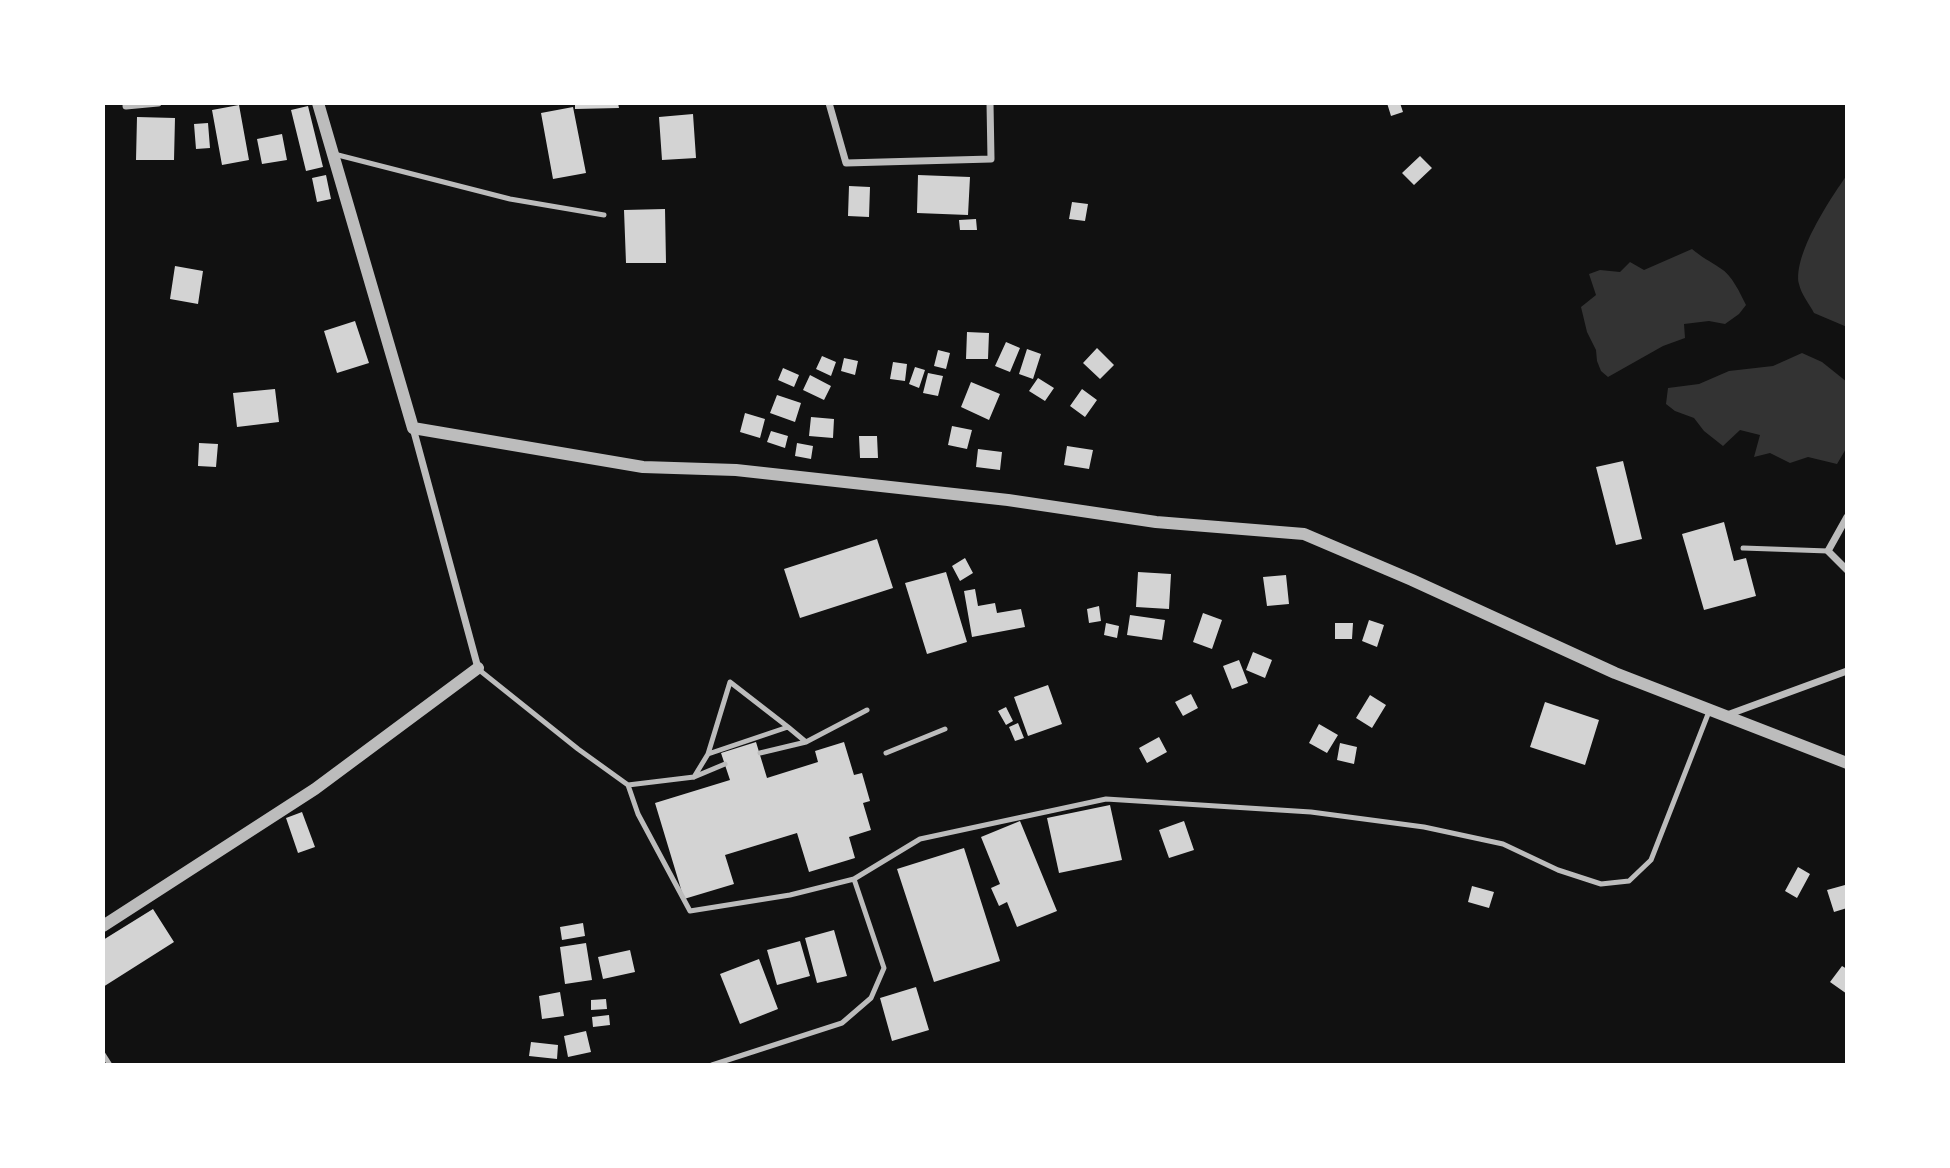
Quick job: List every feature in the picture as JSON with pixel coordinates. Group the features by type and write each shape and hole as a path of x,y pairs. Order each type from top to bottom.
{"street":[{"path":"125,107 159,103"},
{"path":"103,926 315,789 478,668 413,428 318,103"},
{"path":"829,103 846,163 991,159 989,103"},
{"path":"413,428 643,467 736,470 1008,500 1156,522 1304,534 1615,673 1847,763"},
{"path":"1847,517 1828,551 1847,570"},
{"path":"1727,715 1847,671"}],"lane":[{"path":"333,154 510,199 604,215"},
{"path":"1743,548 1828,551"},
{"path":"478,668 578,749 628,785 638,814 690,911 790,895 854,879 920,839 1107,799 1311,811 1424,827 1503,844 1558,870 1601,884 1629,881 1651,860 1710,709"},
{"path":"694,777 708,754 730,682 806,742"},
{"path":"760,753 806,742 867,710"},
{"path":"708,754 788,727"},
{"path":"886,754 945,729"},
{"path":"628,785 694,777 725,764"},
{"path":"712,1065 842,1023 871,998 884,968 854,879"},
{"path":"103,1054 110,1065"}],"shaded area":[{"path":"1847,175 1847,327 1814,313 1800,288 1799,272 1814,228"},
{"path":"1692,249 1728,275 1746,305 1725,324 1709,321 1684,324 1685,338 1663,346 1608,377 1601,371 1597,361 1596,350 1587,332 1581,307 1596,295 1589,274 1600,270 1620,272 1630,262 1644,270"},
{"path":"1802,353 1822,362 1847,382 1847,447 1837,464 1808,457 1790,463 1770,453 1754,457 1760,435 1740,430 1723,446 1704,431 1694,418 1675,411 1666,404 1668,388 1699,384 1729,371 1773,366"}],"building":[{"path":"575,103 618,103 619,108 575,109"},
{"path":"1387,103 1400,103 1403,112 1391,116"},
{"path":"239,105 249,160 222,165 212,110"},
{"path":"308,106 323,167 306,171 291,110"},
{"path":"573,107 586,173 553,179 541,113"},
{"path":"693,114 696,158 662,160 659,117"},
{"path":"137,117 175,118 174,160 136,160"},
{"path":"208,123 210,148 196,149 194,124"},
{"path":"282,134 287,160 262,164 257,139"},
{"path":"1420,156 1432,168 1414,185 1402,173"},
{"path":"326,175 331,199 317,202 312,178"},
{"path":"918,175 970,177 968,215 917,213"},
{"path":"849,186 870,187 869,217 848,216"},
{"path":"1072,202 1088,204 1085,221 1069,219"},
{"path":"665,209 666,263 626,263 624,210"},
{"path":"976,219 977,230 960,230 959,220"},
{"path":"175,266 203,271 198,304 170,299"},
{"path":"355,321 369,363 337,373 324,331"},
{"path":"967,332 989,333 988,359 966,359"},
{"path":"1006,342 1020,348 1010,372 995,366"},
{"path":"1097,348 1114,365 1100,379 1083,363"},
{"path":"1027,349 1041,354 1033,379 1019,374"},
{"path":"938,350 950,353 946,369 934,366"},
{"path":"822,356 836,362 831,376 816,369"},
{"path":"844,358 858,361 855,375 841,371"},
{"path":"893,362 907,364 905,381 890,379"},
{"path":"915,367 925,370 919,388 909,384"},
{"path":"783,368 799,375 794,387 778,380"},
{"path":"928,373 943,376 938,396 923,393"},
{"path":"810,375 831,386 824,400 803,390"},
{"path":"1038,378 1054,388 1045,401 1029,391"},
{"path":"971,382 1000,394 989,420 961,407"},
{"path":"275,389 279,422 237,427 233,393"},
{"path":"1082,389 1097,400 1085,417 1070,406"},
{"path":"777,395 801,403 795,422 770,413"},
{"path":"745,413 765,419 760,438 740,432"},
{"path":"811,417 834,419 833,438 809,436"},
{"path":"952,426 972,430 967,449 948,445"},
{"path":"771,431 788,436 785,448 767,442"},
{"path":"859,436 877,436 878,458 860,458"},
{"path":"199,443 218,444 216,467 198,466"},
{"path":"797,443 813,446 811,459 795,456"},
{"path":"1067,446 1093,450 1089,469 1064,465"},
{"path":"978,449 1002,452 1000,470 976,467"},
{"path":"1623,461 1642,539 1616,545 1596,467"},
{"path":"1724,522 1734,561 1746,558 1756,596 1704,610 1682,534"},
{"path":"877,539 893,588 800,618 784,569"},
{"path":"965,558 973,573 960,581 952,566"},
{"path":"946,572 967,642 927,654 905,583"},
{"path":"1138,572 1171,574 1169,609 1136,607"},
{"path":"1286,575 1289,604 1267,606 1263,577"},
{"path":"975,589 978,606 995,603 997,613 1021,609 1025,627 972,637 964,591"},
{"path":"1099,606 1101,621 1089,623 1087,609"},
{"path":"1203,613 1222,620 1212,649 1193,642"},
{"path":"1130,615 1165,620 1162,640 1127,635"},
{"path":"1369,620 1384,625 1377,647 1362,641"},
{"path":"1106,623 1119,626 1117,638 1104,635"},
{"path":"1335,623 1353,623 1352,639 1335,639"},
{"path":"1253,652 1272,660 1265,678 1246,670"},
{"path":"1239,660 1248,683 1232,689 1223,666"},
{"path":"1048,685 1062,724 1028,736 1014,697"},
{"path":"1191,694 1198,708 1183,716 1175,702"},
{"path":"1370,695 1386,705 1372,728 1356,718"},
{"path":"1545,702 1599,720 1585,765 1530,747"},
{"path":"1006,707 1013,721 1006,725 998,711"},
{"path":"1018,723 1024,738 1015,741 1009,727"},
{"path":"1319,724 1338,735 1327,753 1309,743"},
{"path":"1159,737 1167,752 1147,763 1139,748"},
{"path":"756,742 767,778 818,762 815,751 844,742 854,775 862,773 870,801 863,803 871,830 849,837 855,858 809,872 797,833 725,855 734,884 684,899 655,803 730,780 721,753"},
{"path":"1340,743 1357,747 1354,764 1337,760"},
{"path":"1110,805 1122,860 1059,873 1047,818"},
{"path":"302,812 315,847 298,853 286,818"},
{"path":"1020,821 1057,911 1017,927 1007,902 999,906 991,888 1000,884 981,837"},
{"path":"1184,821 1194,850 1169,858 1159,830"},
{"path":"964,848 1000,961 934,982 897,869"},
{"path":"1798,867 1810,874 1797,898 1785,891"},
{"path":"1845,885 1847,908 1834,912 1827,890"},
{"path":"1472,886 1494,892 1489,908 1468,902"},
{"path":"153,909 174,942 103,987 103,940"},
{"path":"583,923 585,936 562,940 560,927"},
{"path":"834,930 847,976 817,983 805,938"},
{"path":"800,941 810,976 777,985 767,950"},
{"path":"586,943 592,980 565,984 560,947"},
{"path":"630,950 635,972 603,979 598,957"},
{"path":"759,959 778,1009 740,1024 720,974"},
{"path":"1842,966 1847,969 1847,994 1830,982"},
{"path":"916,987 929,1030 892,1041 880,998"},
{"path":"560,992 564,1016 542,1019 539,996"},
{"path":"606,999 607,1009 591,1010 591,1000"},
{"path":"609,1015 610,1025 593,1027 592,1017"},
{"path":"586,1031 591,1052 568,1057 564,1036"},
{"path":"531,1042 558,1045 557,1059 529,1056"}]}
